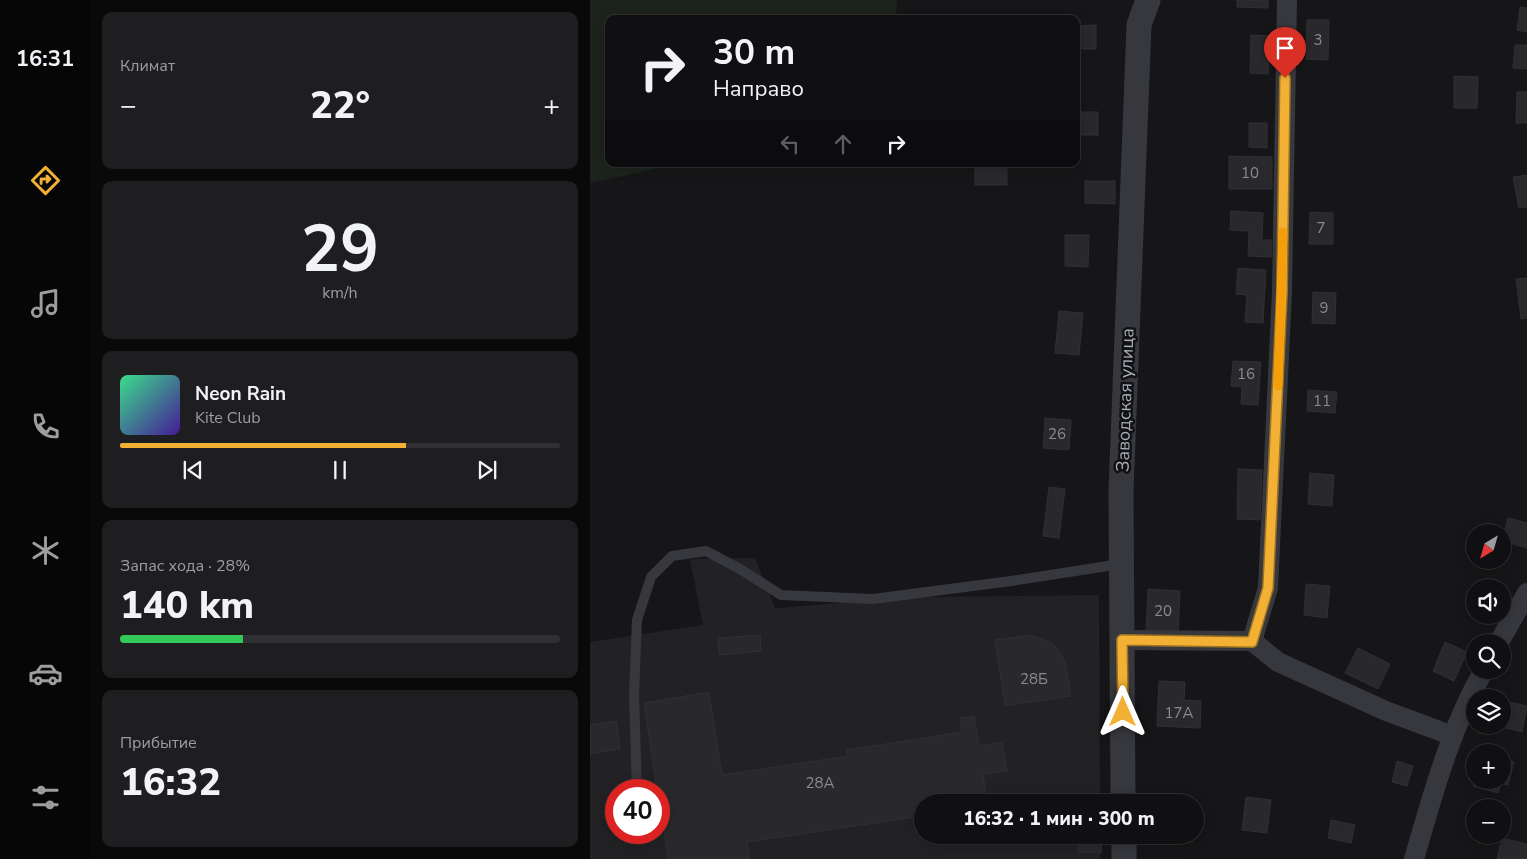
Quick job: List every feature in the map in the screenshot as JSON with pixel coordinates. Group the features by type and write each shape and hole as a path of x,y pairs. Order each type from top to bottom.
{"street":[{"name":"Заводская улица","path":"1123,794 1122,491 1139,25 1148,0"},
{"path":"1252,642 1268,588 1282,292 1287,0"},
{"path":"1503,634 1527,592"},
{"path":"1122,640 1252,642 1278,662 1386,711 1453,736"},
{"path":"1414,859 1445,756 1479,679"},
{"path":"1124,844 1124,859"}],"lane":[{"path":"637,779 634,696 636,620 651,577 672,556 706,551 740,569 781,595 873,598 1011,581 1122,564"}],"shaded area":[{"path":"590,0 897,0 896,15 605,15 605,167 664,167 590,183"},
{"path":"755,558 775,608 921,597 1099,595 1100,794 914,794 914,844 1100,844 1100,859 590,859 590,642 703,625 690,559"}],"building":[{"path":"1237,0 1268,0 1268,8 1237,7"},
{"path":"1520,7 1527,8 1527,32 1517,30"},
{"path":"1307,20 1329,20 1328,60 1306,59"},
{"path":"1096,25 1096,49 1080,49 1080,26"},
{"path":"1251,35 1270,36 1268,74 1250,73"},
{"path":"1515,45 1527,45 1527,69 1513,68"},
{"path":"1454,76 1478,77 1477,108 1454,108"},
{"path":"1517,92 1527,92 1527,123 1516,123"},
{"path":"1080,112 1098,112 1098,135 1080,135"},
{"path":"1249,123 1267,123 1267,148 1249,147"},
{"path":"1229,156 1272,157 1272,189 1229,189"},
{"path":"975,167 1007,167 1007,185 975,185"},
{"path":"1527,175 1527,207 1519,208 1513,177"},
{"path":"1085,181 1115,181 1115,204 1085,203"},
{"path":"1231,211 1263,213 1262,240 1272,240 1271,257 1248,256 1249,231 1230,230"},
{"path":"1310,212 1333,213 1333,244 1309,244"},
{"path":"1065,235 1089,235 1088,267 1065,266"},
{"path":"1238,268 1266,270 1263,323 1245,322 1247,295 1236,294"},
{"path":"1527,278 1527,318 1521,319 1516,279"},
{"path":"1313,292 1336,293 1335,324 1312,323"},
{"path":"1059,311 1083,313 1079,355 1055,353"},
{"path":"1233,361 1261,362 1258,405 1241,404 1242,387 1231,386"},
{"path":"1308,390 1337,392 1335,413 1307,411"},
{"path":"1045,418 1071,420 1069,450 1043,448"},
{"path":"1238,469 1262,470 1260,520 1237,519"},
{"path":"1310,473 1334,475 1332,506 1308,504"},
{"path":"1049,487 1065,489 1059,538 1043,536"},
{"path":"1508,518 1527,523 1527,548 1511,544 1511,524 1506,524"},
{"path":"1306,584 1330,586 1327,618 1304,615"},
{"path":"1148,589 1180,591 1178,633 1146,631"},
{"path":"760,635 761,651 720,655 718,638"},
{"path":"1030,635 1051,643 1060,652 1065,662 1071,696 1005,706 995,640"},
{"path":"1445,642 1466,652 1454,681 1433,671"},
{"path":"1358,648 1390,664 1378,689 1345,673"},
{"path":"1159,681 1185,682 1184,700 1201,701 1200,728 1157,726"},
{"path":"709,692 722,775 848,756 847,750 962,732 960,718 974,716 979,746 1002,742 1007,771 983,774 986,794 914,794 914,817 747,842 750,859 668,859 666,844 670,844 670,779 655,779 644,703"},
{"path":"1511,702 1527,706 1522,732 1511,729"},
{"path":"616,721 620,749 590,754 590,725"},
{"path":"1397,761 1413,766 1407,786 1392,782"},
{"path":"1511,761 1514,762 1511,774"},
{"path":"1484,789 1499,789 1498,793"},
{"path":"1246,797 1271,800 1267,833 1242,830"},
{"path":"1331,820 1355,825 1351,843 1328,838"},
{"path":"1511,840 1527,844 1527,859 1497,859 1501,844 1511,844"},
{"path":"1078,844 1102,844 1101,853 1078,852"}],"slow traffic":[{"path":"1278,386 1283,232"}],"route":[{"path":"1123,712 1122,640 1252,642 1268,588 1282,292 1285,78"}]}
